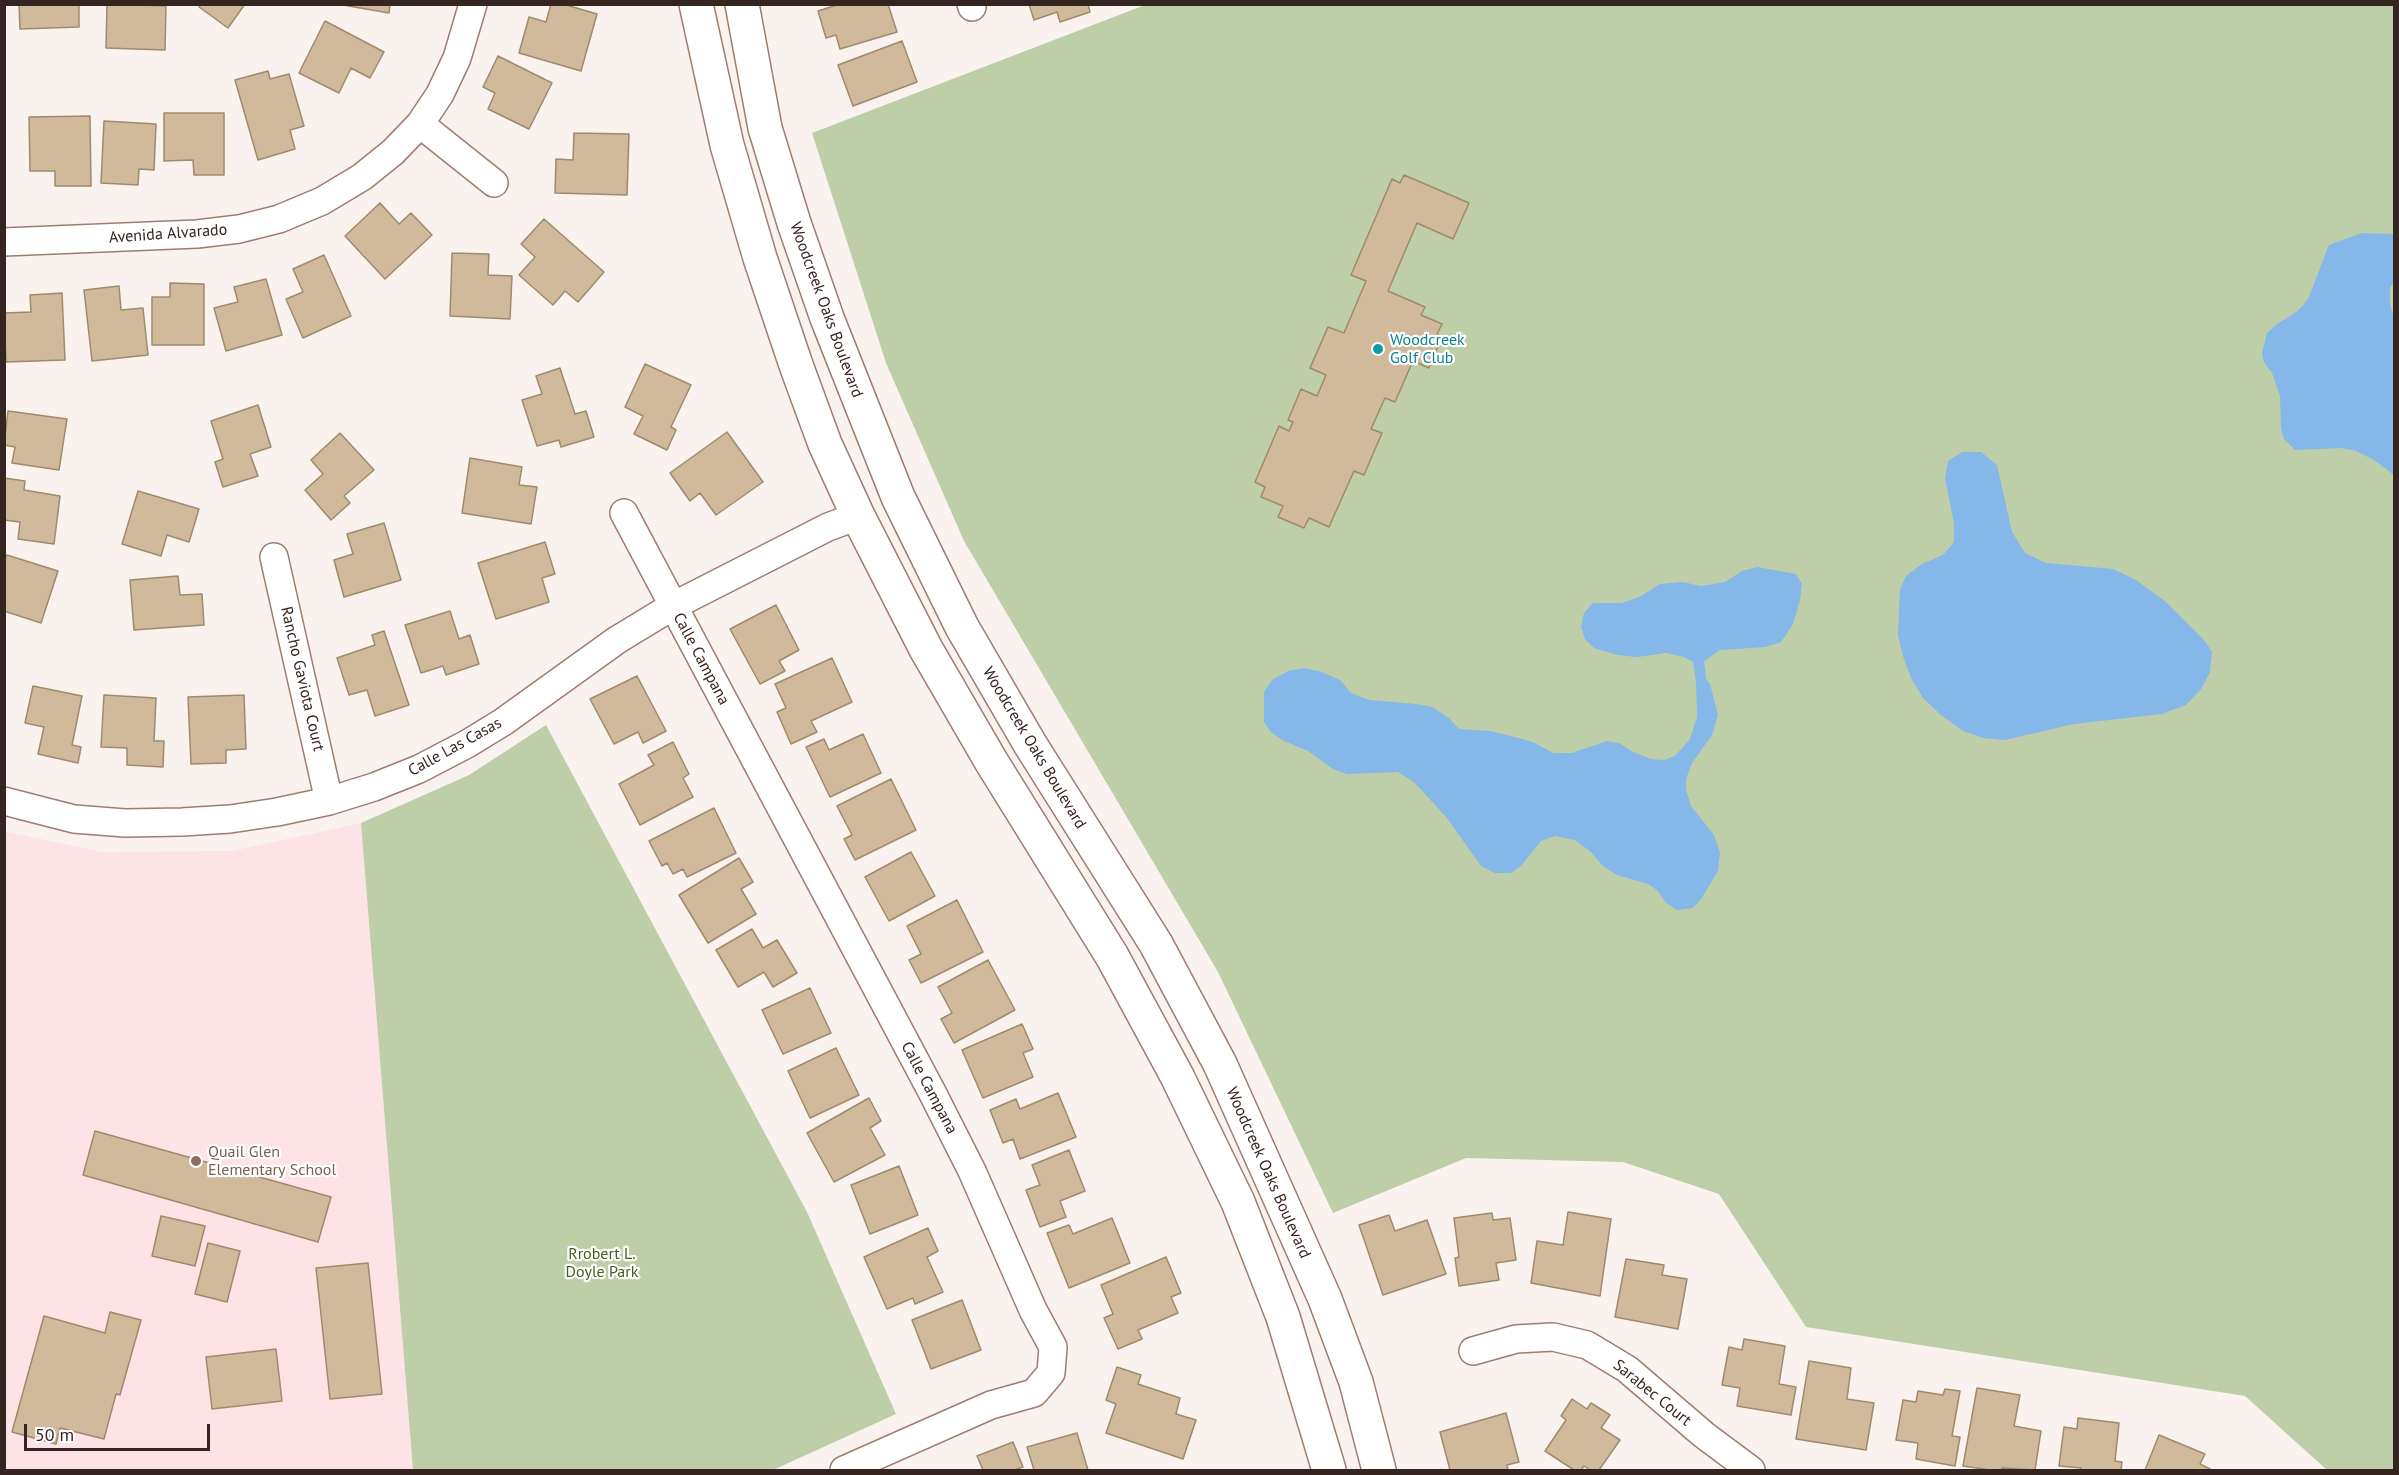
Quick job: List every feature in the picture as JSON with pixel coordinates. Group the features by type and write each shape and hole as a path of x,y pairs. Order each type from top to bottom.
{"main road":[{"path":"696,4 727,145 760,258 795,365 821,434 858,516 926,649 991,761 1112,956 1177,1076 1238,1202 1283,1317 1329,1470"},
{"name":"Woodcreek Oaks Boulevard","path":"742,4 765,128 794,223 827,318 898,497 962,627 1030,744 1156,945 1220,1064 1325,1299 1356,1382 1379,1470"},
{"path":"858,516 898,497"}],"street":[{"name":"Avenida Alvarado","path":"4,242 196,234 239,229 279,219 321,201 362,177 393,152 420,124 440,94 457,58 473,4"},
{"path":"420,124 494,183"},
{"name":"Calle Campana","path":"624,513 972,1171 1033,1310 1053,1347 1051,1373 1034,1393 991,1405 844,1470"},
{"name":"Calle Las Casas","path":"4,801 74,819 125,823 230,819 330,801 374,787 419,769 467,744 512,716 618,640 673,606 818,532 858,516"},
{"name":"Rancho Gaviota Court","path":"274,557 330,801"},
{"name":"Sarabec Court","path":"1473,1351 1516,1339 1543,1337 1553,1337 1587,1346 1628,1369 1704,1435 1751,1470"}],"shaded area":[{"name":"Quail Glen Elementary School","path":"361,823 413,1470 5,1470 4,831 102,852 232,851"}],"green space":[{"path":"1145,5 2394,5 2394,1470 2327,1470 2245,1396 1806,1327 1719,1194 1623,1162 1466,1158 1333,1213 1218,972 964,541 886,363 812,133"},
{"name":"Rrobert L. Doyle Park","path":"546,725 807,1212 896,1414 773,1470 413,1470 361,823 469,775"}],"water":[{"path":"2362,233 2394,234 2394,281 2390,288 2390,303 2394,319 2394,475 2374,460 2356,451 2342,448 2295,450 2284,439 2281,429 2280,396 2262,353 2267,333 2298,311 2308,299 2329,245"},
{"path":"1962,452 1981,452 1997,465 2012,532 2025,553 2046,563 2113,569 2136,580 2166,602 2205,641 2212,652 2210,672 2201,689 2186,705 2162,714 2074,724 2005,740 1983,738 1963,731 1923,698 1912,680 1898,635 1900,589 1906,576 1922,564 1943,555 1954,542 1954,523 1945,478 1948,461"},
{"path":"1757,567 1796,574 1802,584 1800,600 1793,624 1781,642 1766,647 1720,650 1704,661 1706,679 1710,684 1718,715 1712,735 1692,763 1686,779 1686,790 1691,806 1714,835 1720,853 1718,871 1693,908 1677,910 1666,903 1657,890 1648,884 1617,875 1603,866 1591,852 1575,840 1555,836 1541,841 1521,866 1511,873 1495,873 1481,866 1447,818 1414,782 1398,772 1347,774 1333,769 1308,751 1282,740 1271,732 1264,722 1264,692 1272,680 1288,671 1305,668 1340,680 1351,693 1369,700 1432,707 1449,718 1459,729 1490,731 1511,736 1533,742 1553,753 1572,753 1607,741 1619,743 1651,759 1664,760 1675,756 1690,739 1697,717 1693,662 1684,657 1666,653 1637,657 1617,655 1594,648 1585,639 1581,627 1584,613 1593,603 1622,603 1641,596 1660,584 1682,582 1701,586 1725,582 1742,571"}],"building":[{"path":"19,4 79,4 79,27 20,29"},
{"path":"107,4 166,6 165,50 106,48"},
{"path":"201,4 245,4 228,28 199,7"},
{"path":"337,4 390,4 389,13"},
{"path":"551,4 563,4 597,14 581,71 519,53 529,17 546,22"},
{"path":"840,4 888,4 897,32 840,49 836,35 826,38 818,11"},
{"path":"1029,4 1088,4 1090,12 1060,22 1057,12 1034,20"},
{"path":"325,21 384,52 370,78 351,68 339,93 299,73"},
{"path":"902,41 917,82 853,106 838,65"},
{"path":"498,56 552,83 529,129 488,109 495,93 483,87"},
{"path":"268,71 270,79 289,74 304,126 290,130 295,149 258,160 235,80"},
{"path":"164,113 224,113 224,175 194,175 193,160 164,161"},
{"path":"90,116 91,186 55,186 55,171 30,171 29,117"},
{"path":"104,121 156,124 154,170 139,169 138,185 101,183"},
{"path":"574,133 629,134 627,195 555,193 556,159 573,160"},
{"name":"Woodcreek Golf Club","path":"1404,175 1469,203 1453,239 1417,223 1388,291 1425,307 1421,315 1442,324 1437,334 1442,337 1429,368 1413,361 1395,402 1385,398 1371,429 1382,433 1364,475 1354,471 1329,527 1309,518 1304,528 1278,517 1283,506 1261,497 1265,487 1255,482 1279,426 1289,431 1293,422 1288,420 1301,389 1317,396 1326,375 1310,368 1328,327 1344,333 1366,281 1351,275 1392,179 1400,183"},
{"path":"380,203 399,224 411,213 432,235 385,279 345,236"},
{"path":"544,219 604,272 578,302 565,291 553,305 519,275 535,257 521,244"},
{"path":"452,253 489,254 488,275 512,276 510,319 450,316"},
{"path":"324,255 351,316 303,338 286,299 303,292 293,269"},
{"path":"266,279 282,335 226,351 214,308 238,302 234,287"},
{"path":"170,283 204,284 204,345 152,345 152,297 170,297"},
{"path":"119,286 121,310 143,308 148,355 92,361 84,290"},
{"path":"62,293 65,360 6,362 4,313 31,312 30,295"},
{"path":"645,364 691,385 671,427 676,430 667,450 634,434 643,416 625,407"},
{"path":"560,368 575,414 586,411 594,437 561,447 559,440 537,446 522,400 542,394 536,376"},
{"path":"258,405 271,447 250,454 258,476 223,487 215,462 223,459 211,421"},
{"path":"8,411 67,419 59,470 12,463 15,447 4,445"},
{"path":"727,432 763,482 716,515 700,493 690,501 670,473"},
{"path":"340,433 374,470 344,496 350,503 331,520 305,490 323,474 311,460"},
{"path":"470,458 522,467 519,485 537,487 531,524 462,513"},
{"path":"4,478 25,481 24,490 60,496 54,544 18,539 20,522 4,520"},
{"path":"138,491 199,509 189,542 167,535 161,556 122,544"},
{"path":"384,523 401,580 344,597 334,560 353,554 347,534"},
{"path":"545,542 555,574 542,578 549,602 496,619 478,563"},
{"path":"7,555 58,571 41,623 4,611 4,562"},
{"path":"178,576 180,595 202,594 204,625 134,630 130,580"},
{"path":"776,605 799,650 779,661 785,671 760,684 730,629"},
{"path":"450,611 459,639 470,635 479,664 446,675 443,666 421,673 405,625"},
{"path":"384,631 409,705 375,716 367,690 349,695 337,658 375,645 372,635"},
{"path":"832,658 852,702 811,721 817,732 791,744 777,712 786,708 775,684"},
{"path":"637,676 666,731 643,743 638,732 614,744 590,699"},
{"path":"33,686 82,696 72,745 81,747 78,763 38,754 44,727 25,723"},
{"path":"104,695 156,698 154,741 164,741 163,767 127,765 127,748 101,747"},
{"path":"244,695 246,749 226,750 226,763 191,764 188,697"},
{"path":"863,734 881,773 830,797 806,747 824,739 829,750"},
{"path":"673,742 689,774 683,778 693,797 640,825 619,784 654,765 648,755"},
{"path":"891,779 916,830 855,860 844,839 852,835 837,806"},
{"path":"714,808 736,853 687,877 683,869 673,874 667,863 662,866 649,841"},
{"path":"911,852 935,896 889,921 865,877"},
{"path":"739,858 753,882 741,889 756,914 708,943 679,895"},
{"path":"957,900 983,952 921,983 909,960 921,954 907,926"},
{"path":"752,929 763,948 777,940 797,973 773,987 764,972 738,987 716,950"},
{"path":"988,960 1015,1010 954,1043 941,1019 952,1013 938,987"},
{"path":"810,988 831,1033 783,1054 762,1010"},
{"path":"1022,1024 1033,1049 1023,1053 1033,1077 983,1098 962,1050"},
{"path":"836,1048 859,1095 810,1118 788,1071"},
{"path":"1058,1093 1076,1137 1020,1159 1013,1139 1003,1143 990,1110 1016,1099 1020,1109"},
{"path":"869,1098 881,1121 870,1128 885,1155 834,1182 807,1133"},
{"path":"95,1131 331,1197 318,1242 83,1175"},
{"path":"1069,1150 1085,1191 1060,1201 1066,1217 1040,1227 1026,1190 1040,1185 1032,1165"},
{"path":"899,1166 918,1215 870,1234 851,1185"},
{"path":"1568,1212 1611,1219 1600,1296 1531,1283 1537,1241 1563,1245"},
{"path":"1492,1213 1493,1220 1510,1218 1516,1260 1496,1263 1499,1280 1459,1286 1455,1258 1459,1257 1454,1218"},
{"path":"1389,1215 1395,1231 1427,1220 1446,1274 1383,1295 1359,1225"},
{"path":"161,1216 205,1226 195,1266 152,1256"},
{"path":"1112,1218 1130,1263 1069,1288 1047,1233 1069,1225 1073,1234"},
{"path":"928,1228 938,1251 927,1257 943,1292 915,1304 913,1298 887,1309 864,1257"},
{"path":"208,1243 240,1251 227,1302 195,1294"},
{"path":"1166,1257 1181,1293 1171,1297 1178,1313 1138,1330 1142,1339 1118,1349 1104,1318 1113,1314 1101,1285"},
{"path":"1626,1259 1664,1265 1662,1275 1687,1279 1678,1329 1615,1317"},
{"path":"368,1263 382,1394 330,1399 316,1268"},
{"path":"962,1300 981,1350 931,1369 912,1320"},
{"path":"110,1312 141,1320 120,1395 116,1394 104,1439 60,1428 56,1444 12,1432 44,1316 105,1333"},
{"path":"1744,1339 1785,1346 1779,1384 1796,1387 1791,1415 1737,1406 1740,1388 1722,1385 1729,1347 1742,1350"},
{"path":"276,1349 282,1401 212,1409 206,1357"},
{"path":"1809,1361 1851,1368 1847,1399 1874,1403 1866,1450 1796,1439"},
{"path":"1117,1367 1141,1375 1138,1384 1180,1398 1176,1414 1196,1420 1183,1459 1106,1433 1116,1404 1106,1400"},
{"path":"1977,1388 2020,1395 2014,1426 2041,1431 2035,1470 2002,1468 2001,1470 1990,1470 1963,1466"},
{"path":"1945,1389 1960,1391 1952,1436 1960,1437 1955,1466 1916,1459 1918,1443 1896,1440 1903,1400 1916,1402 1918,1391 1943,1395"},
{"path":"1572,1399 1587,1409 1591,1403 1610,1415 1601,1428 1620,1440 1599,1470 1590,1470 1584,1466 1581,1470 1574,1470 1545,1451 1566,1420 1561,1416"},
{"path":"1506,1413 1519,1462 1507,1465 1508,1470 1450,1470 1440,1432"},
{"path":"2078,1418 2119,1423 2115,1461 2122,1462 2121,1470 2081,1470 2081,1468 2059,1466 2064,1427 2077,1429"},
{"path":"1077,1433 1088,1470 1034,1470 1027,1447"},
{"path":"2159,1435 2205,1454 2200,1464 2212,1470 2145,1470"},
{"path":"1013,1442 1023,1467 1014,1470 983,1470 977,1456"}],"place":[{"name":"Woodcreek Golf Club","path":"1378,349"},
{"name":"Quail Glen Elementary School","path":"196,1161"}]}
